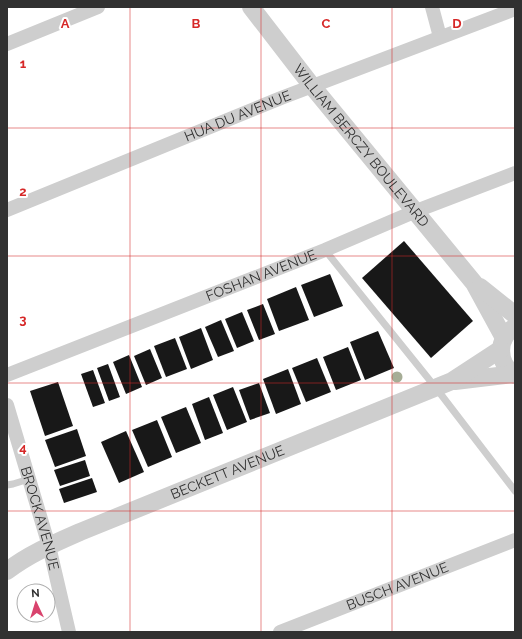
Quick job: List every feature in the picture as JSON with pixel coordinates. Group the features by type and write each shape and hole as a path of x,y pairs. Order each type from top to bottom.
{"street":[{"path":"7,44 98,7"},
{"name":"WILLIAM BERCZY BOULEVARD","path":"251,7 312,86 474,283 506,338 504,364 514,375"},
{"path":"432,7 440,37"},
{"name":"HUA DU AVENUE","path":"7,210 312,86 515,9"},
{"name":"FOSHAN AVENUE","path":"7,375 324,250 416,211 515,173"},
{"name":"WILLIAM BERCZY BOULEVARD","path":"474,283 515,315"},
{"name":"BECKETT AVENUE","path":"7,571 49,546 444,384 506,338"},
{"name":"BECKETT AVENUE","path":"444,384 514,375"},
{"name":"BROCK AVENUE","path":"7,405 49,546 69,632"},
{"name":"BUSCH AVENUE","path":"280,632 515,540"}],"lane":[{"path":"324,250 444,384 515,491"},
{"path":"7,485 29,479"}],"building":[{"path":"404,241 473,321 431,358 362,278"},
{"path":"330,274 343,306 314,317 301,285"},
{"path":"296,287 309,320 279,331 267,299"},
{"path":"263,304 275,334 259,340 247,310"},
{"path":"242,312 254,341 237,348 225,319"},
{"path":"221,320 234,351 218,357 205,327"},
{"path":"201,328 213,360 191,369 179,337"},
{"path":"378,331 394,368 365,380 350,342"},
{"path":"175,338 187,369 166,377 154,346"},
{"path":"348,347 361,380 336,390 323,357"},
{"path":"150,349 162,378 146,385 134,356"},
{"path":"129,355 142,387 126,394 113,362"},
{"path":"317,358 331,392 306,402 292,368"},
{"path":"108,364 120,397 109,401 97,368"},
{"path":"288,369 301,404 276,414 263,379"},
{"path":"93,370 105,403 93,407 81,374"},
{"path":"58,382 73,426 45,436 30,391"},
{"path":"259,383 270,413 250,420 239,390"},
{"path":"233,387 247,422 227,430 213,395"},
{"path":"209,397 223,433 205,440 192,404"},
{"path":"186,407 201,443 176,453 161,417"},
{"path":"157,420 172,457 148,467 132,430"},
{"path":"77,429 86,456 55,467 45,440"},
{"path":"126,431 144,472 119,483 101,442"},
{"path":"85,460 90,476 60,486 54,470"},
{"path":"92,478 97,492 64,503 59,489"}]}
